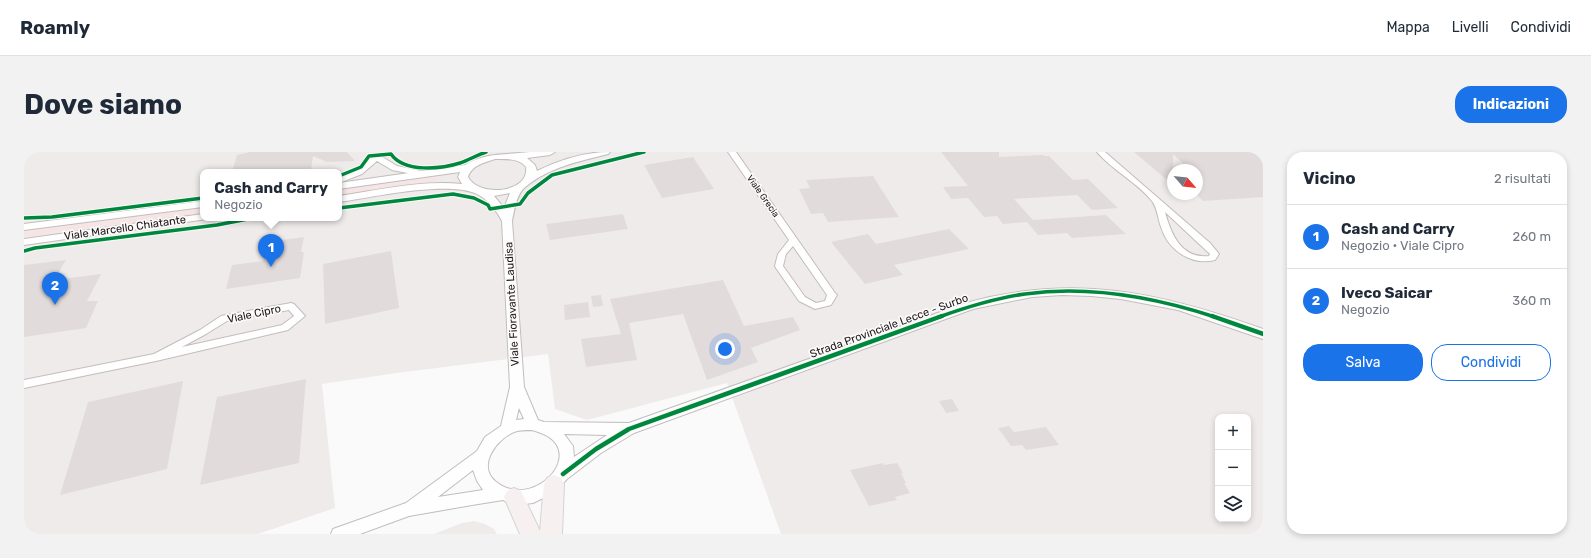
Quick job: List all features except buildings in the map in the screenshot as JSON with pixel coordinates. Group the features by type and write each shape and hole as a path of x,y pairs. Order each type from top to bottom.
{"highway":[{"path":"551,534 559,479"},
{"path":"508,496 530,534"}],"street":[{"path":"470,188 465,184 463,178 464,173 475,163 494,156 514,157 550,152"},
{"path":"342,198 402,190 455,186 470,188 481,192 501,193 524,184 544,171 557,165 605,152"},
{"name":"Viale Grecia","path":"732,152 794,239 832,295 828,303 815,306 802,299 779,266 782,254 794,239"},
{"path":"1101,152 1207,245 1215,254 1212,258 1205,260 1196,258 1186,254 1176,245 1168,236 1157,202"},
{"path":"342,180 361,173 371,165 376,155 387,165 423,174"},
{"path":"514,157 529,164 532,169 532,175 524,184"},
{"path":"342,186 468,168"},
{"name":"Viale Fioravante Laudisa","path":"507,429 517,387 507,222 509,206 514,194 524,184"},
{"name":"Viale Fioravante Laudisa","path":"481,192 492,198 500,207 507,222"},
{"name":"Viale Marcello Chiatante","path":"24,227 200,204"},
{"name":"Viale Marcello Chiatante","path":"24,242 200,217"},
{"name":"Strada Provinciale Lecce - Surbo","path":"559,479 596,449 629,429 970,306 1032,293 1073,291 1138,297 1179,306 1217,317 1263,334"},
{"name":"Viale Cipro","path":"24,384 156,357 285,328 300,316 291,306 224,318 203,332 156,357"},
{"name":"Viale Fioravante Laudisa","path":"517,387 539,426"},
{"path":"339,534 408,509 472,498 508,496 529,497 542,492 559,479 567,463 568,452 564,441 556,433 539,426 520,425 507,429 492,440 482,456 408,509"},
{"name":"Strada Provinciale Lecce - Surbo","path":"539,426 629,429"},
{"path":"482,456 480,468 483,479 490,488 508,496"}],"shaded area":[{"path":"24,152 1263,152 1263,534 781,534 727,383 587,420 555,409 548,354 322,384 335,508 258,534 24,534"},
{"path":"437,177 438,181 342,195 342,190"},
{"path":"200,208 200,213 24,237 24,232"},
{"path":"474,521 485,524 494,529 497,534 434,534 462,523"}],"cycle path":[{"path":"342,175 353,172 361,167 365,164 369,156 391,154 395,160 402,164 433,167 453,165 486,152"},
{"path":"342,208 453,194 474,198 488,205 490,209 520,204 528,193 552,175 644,152"},
{"path":"24,218 52,217 200,198"},
{"path":"24,251 35,248 217,225 238,221"},
{"path":"563,474 596,449 629,429 970,306 1009,297 1032,293 1062,291 1121,295 1179,306 1263,334"}],"place":[{"name":"Cash and Carry","path":"271,267"},
{"name":"Iveco Saicar","path":"55,305"}]}
